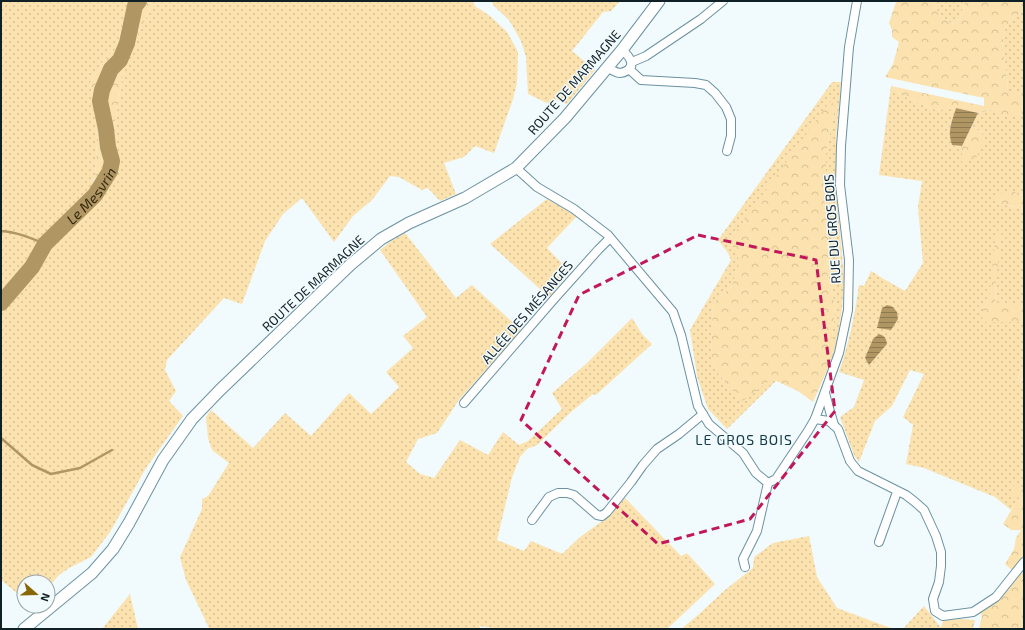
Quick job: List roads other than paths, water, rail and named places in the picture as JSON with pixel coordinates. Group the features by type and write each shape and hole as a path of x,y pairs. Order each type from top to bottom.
{"main road":[{"name":"ROUTE DE MARMAGNE","path":"24,629 92,573 113,549 130,523 163,460 192,420 220,390 350,265 381,239 409,223 465,198 516,168 565,118 622,50 659,1"}],"street":[{"path":"607,68 618,73 624,72 701,19 723,1"},
{"name":"RUE DU GROS BOIS","path":"768,483 776,479 815,419 839,352 848,310 849,260 840,177 849,47 857,1"},
{"path":"622,50 629,56 631,66 641,80 695,83 706,85 715,93 726,107 731,119 732,136 727,150"},
{"path":"516,168 538,187 574,209 608,235 673,312 681,335 698,406 709,424 743,453 756,473 768,483 757,531 743,559 745,567"},
{"name":"ALLÉE DES MÉSANGES","path":"464,403 559,293 610,238"},
{"path":"825,393 828,408 835,426"},
{"path":"532,520 549,497 558,493 574,495 597,515 602,516 607,512 657,449 679,434 703,414"},
{"path":"815,419 829,421 838,429 850,461 858,471 897,492 906,495 924,510 936,536 941,552 939,582 933,599 935,611 944,616 973,612 996,597 1024,562"},
{"path":"880,542 897,492"}],"waterway":[{"name":"Le Mesvrin","path":"1,303 32,267 45,244 95,195 110,171 112,161 100,101 102,90 111,69 120,60 127,43 135,6 139,1"},
{"path":"1,231 18,234 45,244"},
{"path":"1,438 32,465 51,474 80,468 112,450"}],"district":[{"name":"LE GROS BOIS","path":"744,439"}]}
